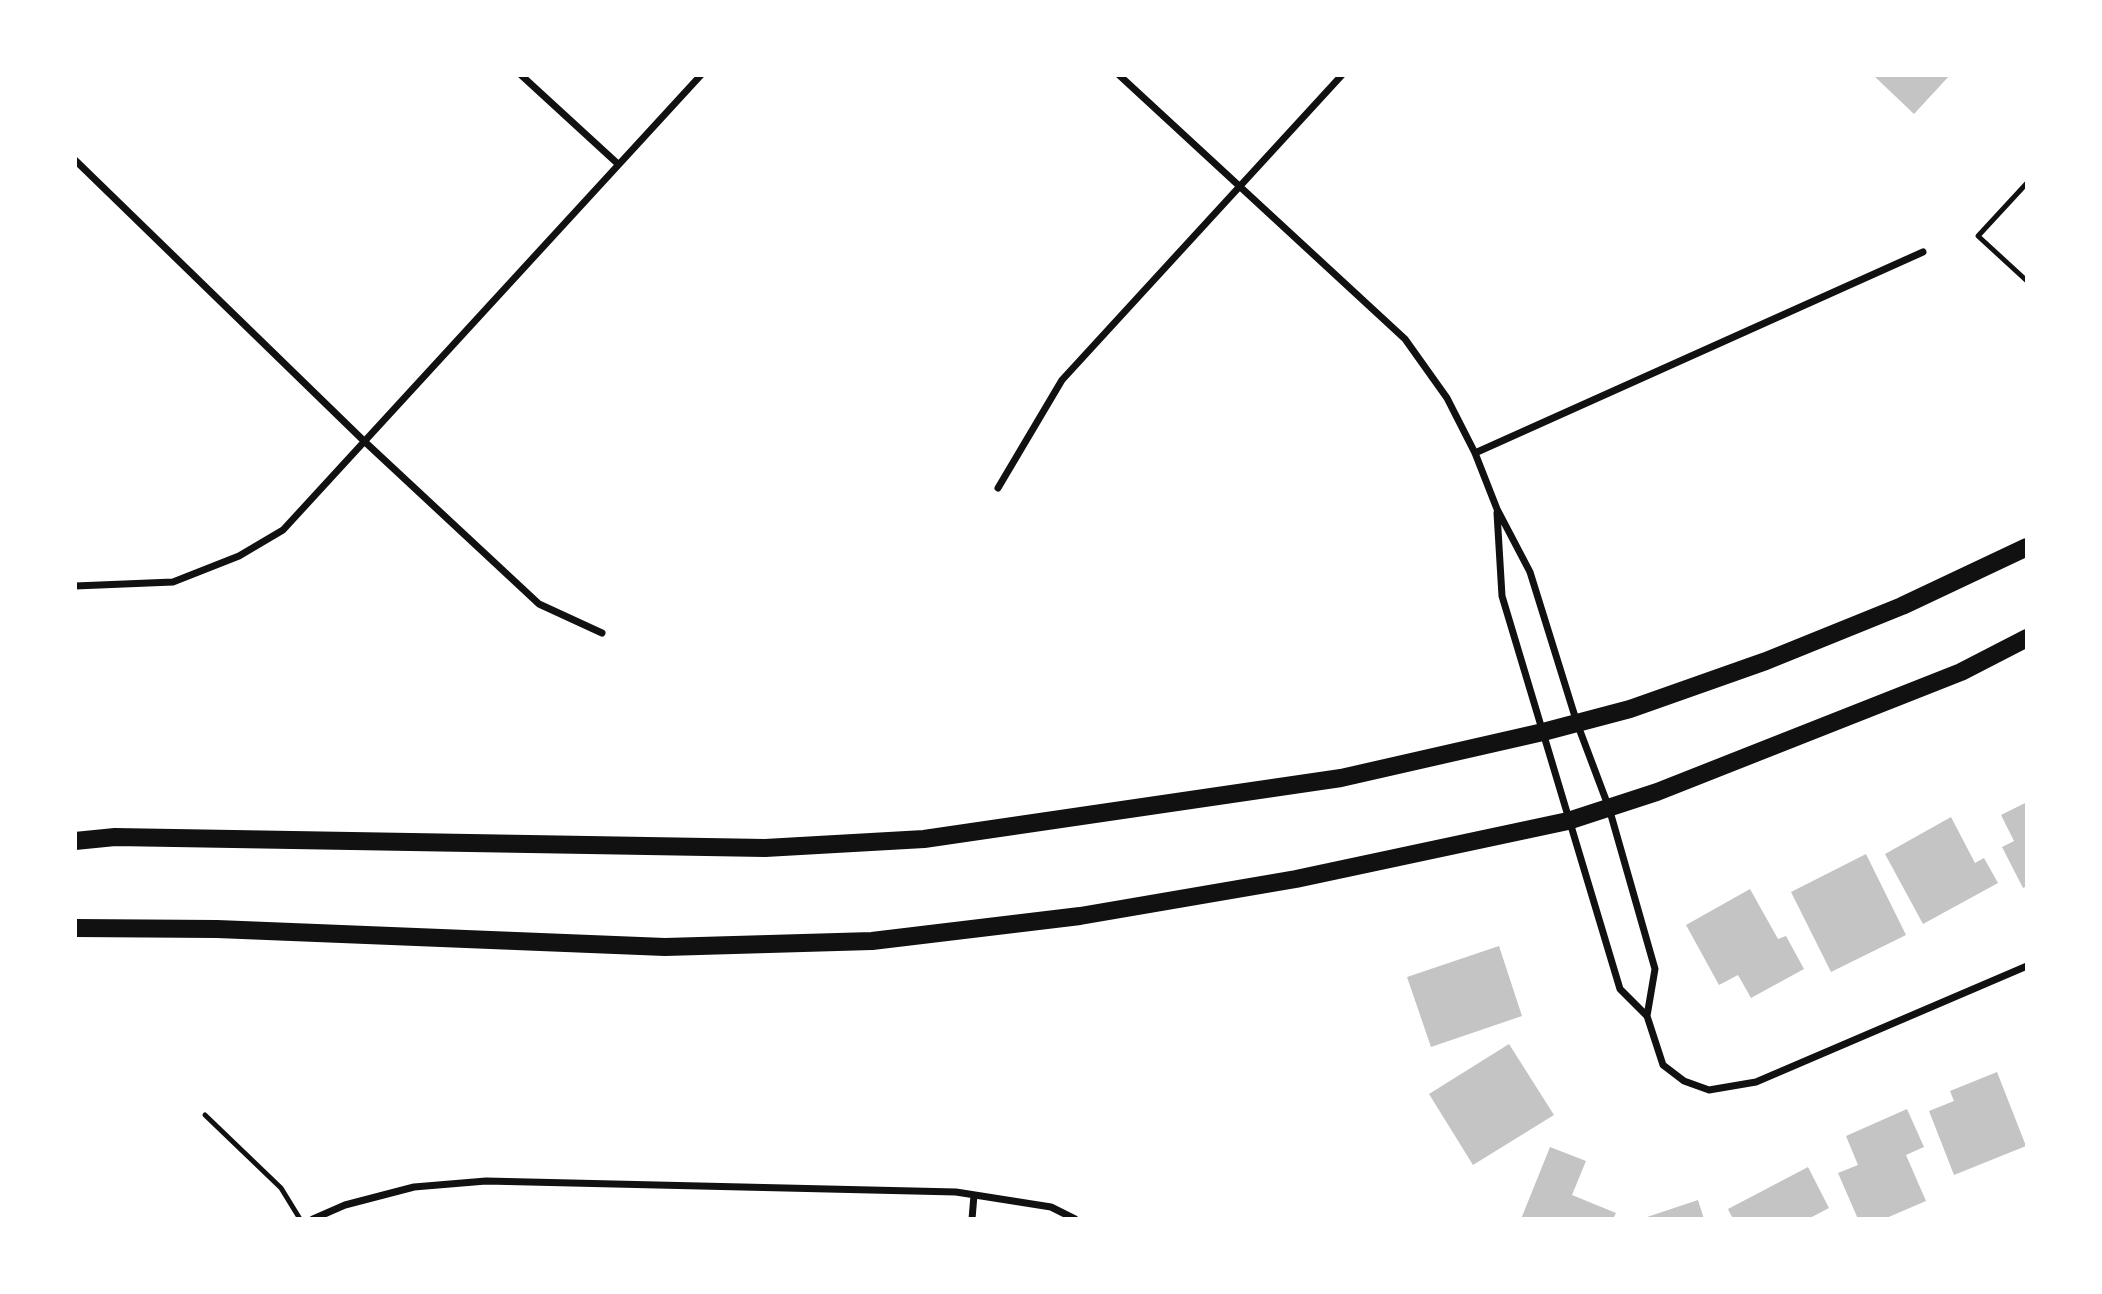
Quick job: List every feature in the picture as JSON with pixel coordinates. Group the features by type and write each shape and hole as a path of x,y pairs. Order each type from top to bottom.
{"main road":[{"path":"75,841 115,837 765,848 924,839 1341,779 1630,709 1766,661 1902,606 2027,547"},
{"path":"75,928 217,929 665,947 872,942 1080,916 1282,881 1568,821 1657,792 1961,672 2027,638"}],"street":[{"path":"522,75 618,164"},
{"path":"75,586 173,582 239,556 283,530 701,75"},
{"path":"1119,75 1405,339 1447,398 1475,453 1497,509 1530,572 1577,723 1609,808 1655,968 1647,1016"},
{"path":"998,488 1062,380 1342,75"},
{"path":"75,160 364,441 539,604 602,633"},
{"path":"1475,453 1923,252"},
{"path":"1497,509 1502,596 1568,821 1620,989 1647,1016 1663,1065 1684,1081 1709,1090 1756,1082 2027,967"},
{"path":"313,1219 345,1205 414,1186 486,1181 956,1192 1051,1207 1075,1219"},
{"path":"972,1219 974,1195"}],"lane":[{"path":"2027,183 1978,236 2027,281"},
{"path":"205,1115 281,1188 300,1219"}],"building":[{"path":"1873,75 1950,75 1914,114"},
{"path":"2027,802 2027,886 2023,888 2002,847 2014,841 2001,815"},
{"path":"1951,817 1975,863 1984,858 1998,883 1923,924 1885,854"},
{"path":"1866,854 1906,935 1831,972 1791,892"},
{"path":"1750,889 1778,939 1786,936 1804,969 1751,998 1738,975 1719,985 1686,925"},
{"path":"1499,946 1522,1016 1431,1047 1407,977"},
{"path":"1509,1044 1554,1115 1473,1165 1429,1094"},
{"path":"1997,1072 2026,1146 1954,1175 1929,1111 1954,1101 1950,1091"},
{"path":"1907,1109 1924,1147 1906,1155 1926,1201 1884,1219 1858,1219 1838,1173 1858,1165 1846,1136"},
{"path":"1550,1147 1586,1161 1572,1195 1616,1213 1613,1219 1521,1219"},
{"path":"1808,1167 1829,1208 1808,1219 1733,1219 1728,1209"},
{"path":"1698,1200 1704,1219 1644,1219 1644,1218"}]}
